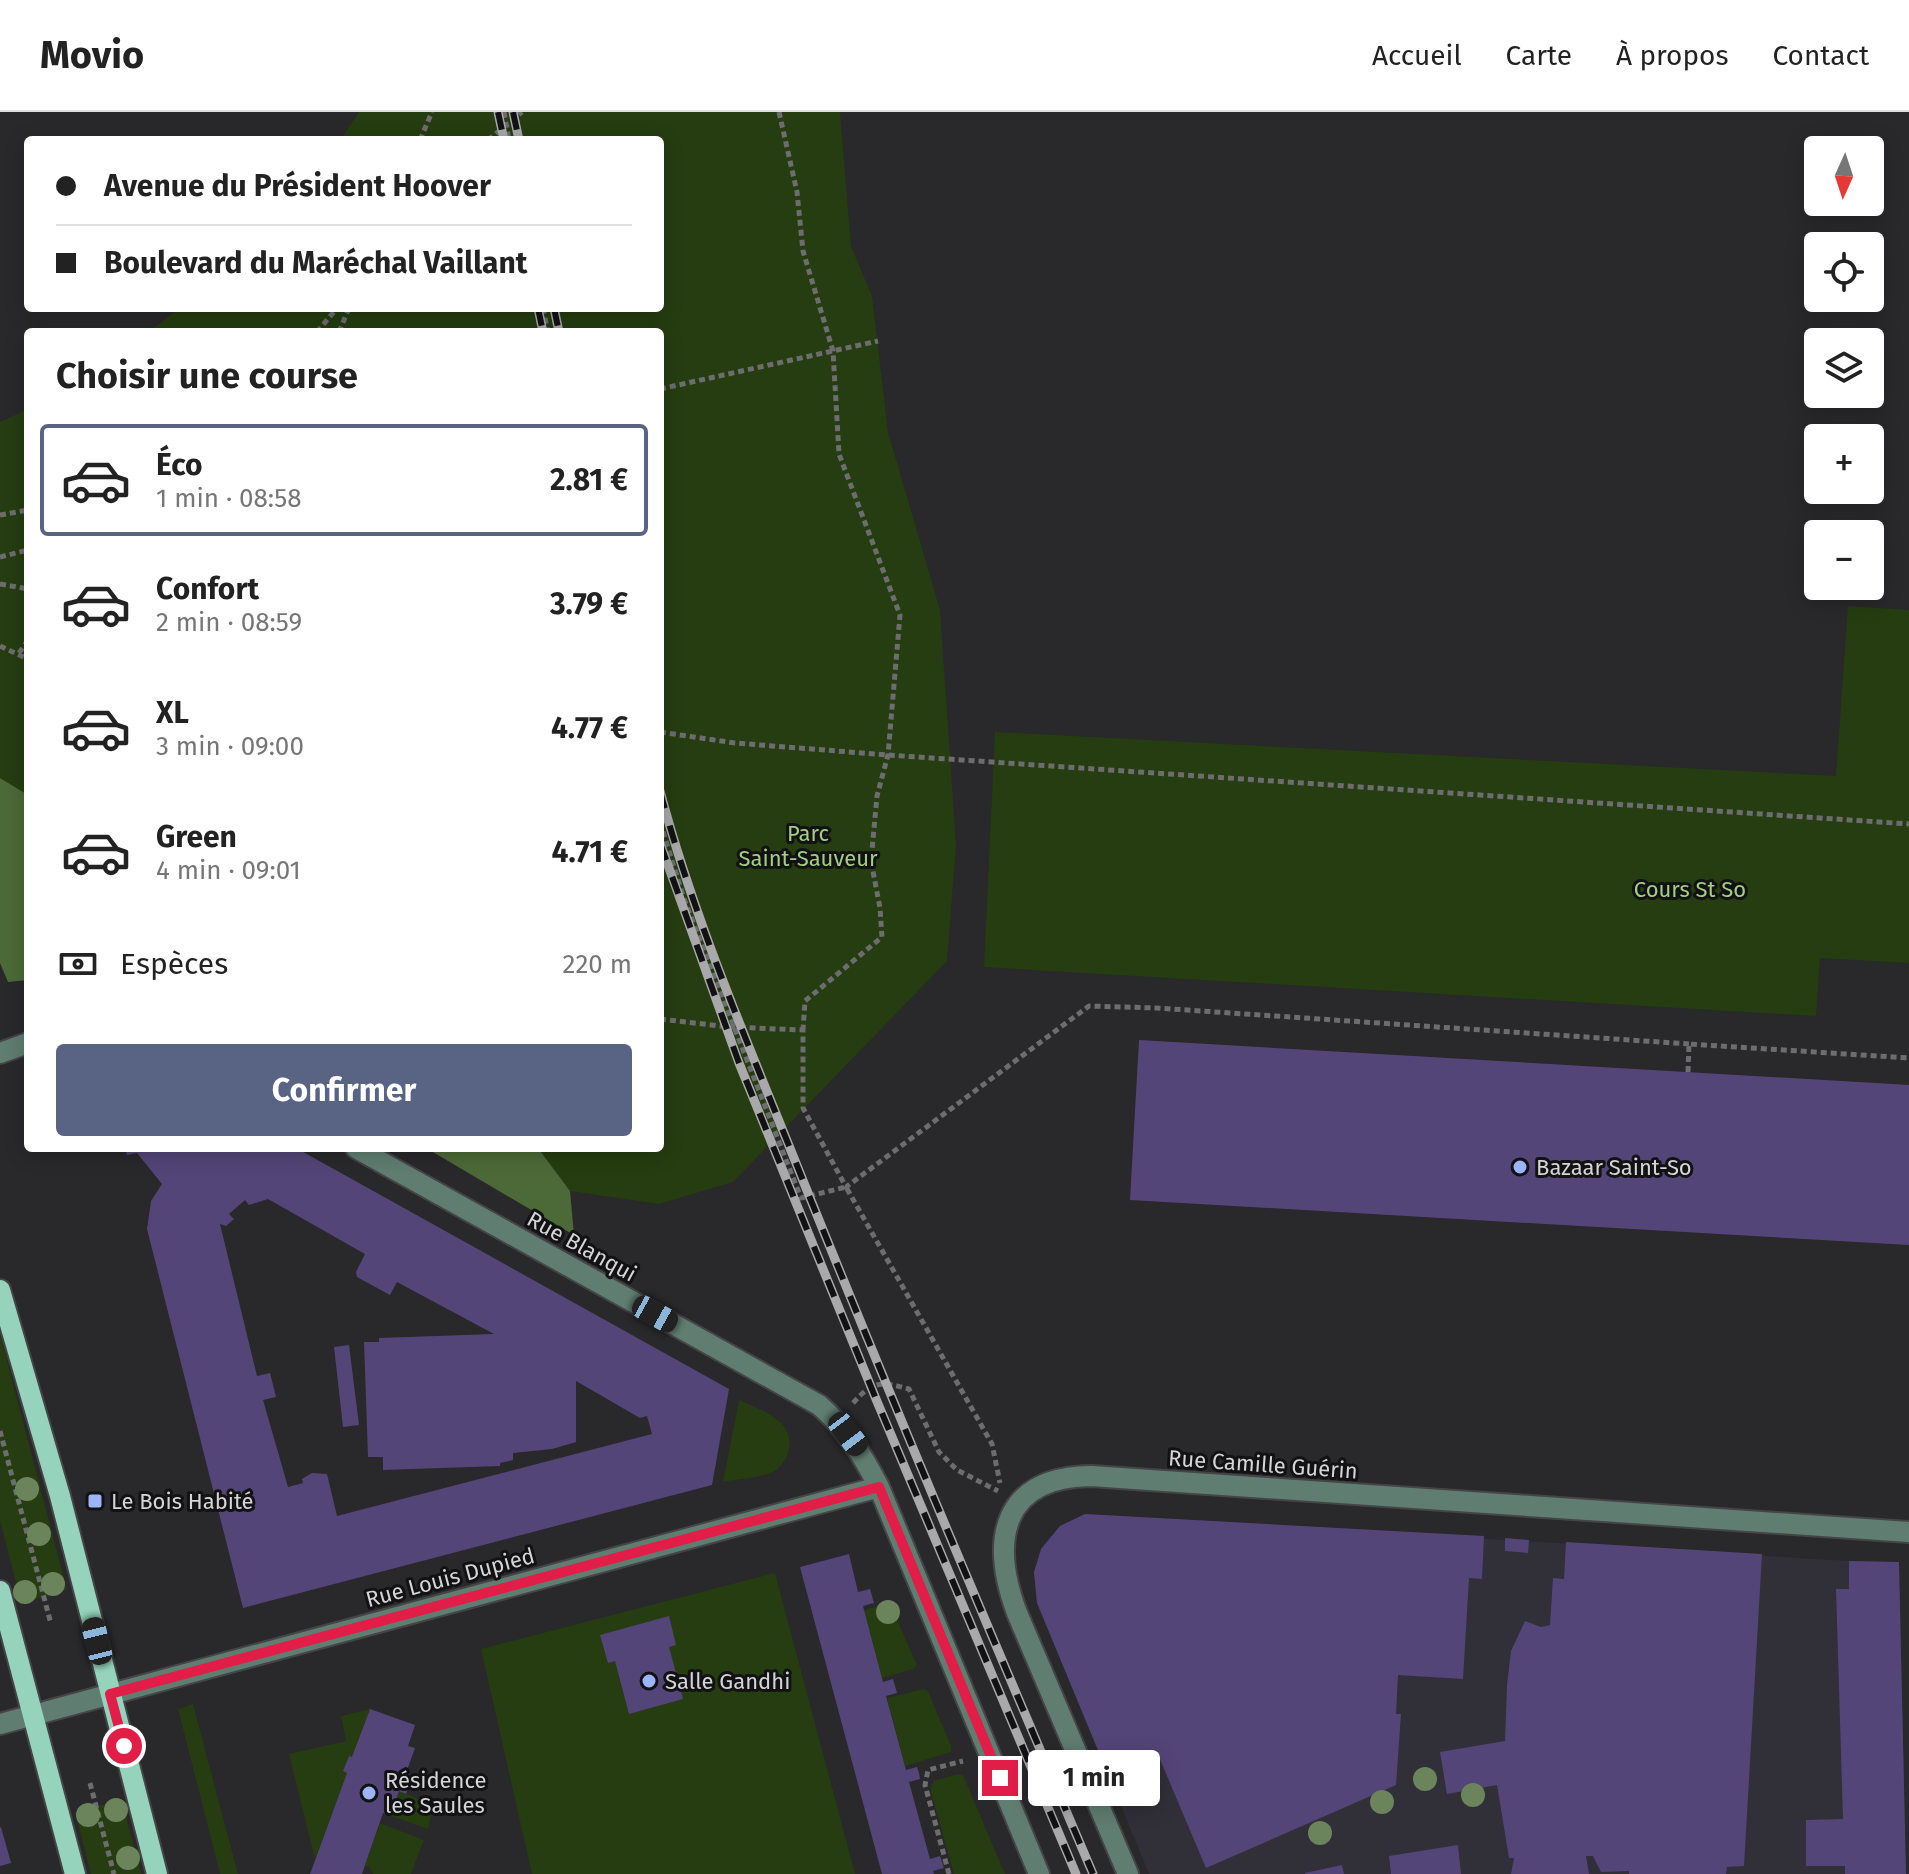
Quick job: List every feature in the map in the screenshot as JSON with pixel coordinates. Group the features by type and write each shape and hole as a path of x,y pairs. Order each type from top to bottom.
{"main road":[{"path":"0,1290 60,1496 157,1874"},
{"path":"0,1591 75,1874"}],"street":[{"path":"0,1053 24,1044"},
{"name":"Rue Blanqui","path":"363,1152 819,1405 836,1420 858,1447 879,1487 1039,1874"},
{"name":"Rue Camille Guérin","path":"1128,1874 1005,1580 1002,1555 1007,1525 1020,1503 1041,1486 1073,1476 1091,1476 1909,1532"},
{"name":"Rue Louis Dupied","path":"0,1724 879,1487"}],"path":[{"path":"422,136 432,112"},
{"path":"504,112 508,136"},
{"path":"492,136 522,112"},
{"path":"779,112 797,192 803,251 833,351 839,454 900,615 888,755 877,796 871,861 882,937 805,1001 803,1108 992,1444 1002,1493 957,1470 939,1452 909,1389 885,1383 873,1386 866,1389 836,1420"},
{"path":"320,328 334,312"},
{"path":"664,388 878,341"},
{"path":"0,515 24,511"},
{"path":"0,557 24,551"},
{"path":"0,584 24,588"},
{"path":"0,646 24,656"},
{"path":"19,653 24,646"},
{"path":"664,733 735,743 888,755 1909,824"},
{"path":"664,835 684,899 801,1198 846,1187 1089,1006 1909,1058"},
{"path":"664,1019 803,1030"},
{"path":"1688,1072 1689,1044"},
{"path":"0,1431 51,1624"},
{"path":"949,1874 925,1785 928,1770 990,1754"},
{"path":"90,1783 114,1874"}],"shaded area":[{"path":"1085,1514 1899,1562 1906,1874 1149,1874 1036,1598 1034,1572 1044,1544 1060,1526"}],"green space":[{"name":"Parc Saint-Sauveur","path":"359,112 840,112 851,246 872,296 888,432 940,610 956,845 947,961 733,1182 659,1204 570,1191 541,1152 664,1152 664,328 153,328 175,312 664,312 664,136 343,136"},
{"path":"24,411 24,793 0,778 0,422"},
{"name":"Cours St So","path":"1848,606 1909,610 1909,963 1820,958 1816,1016 984,967 995,732 1836,776"},
{"path":"0,778 24,793 24,980 8,982 0,963"},
{"path":"433,1152 541,1152 570,1191 574,1235"},
{"path":"0,1334 67,1590 21,1603 0,1520"},
{"path":"739,1400 776,1418 783,1425 789,1442 788,1453 773,1472 723,1482"},
{"path":"775,1573 855,1874 532,1874 481,1649"},
{"path":"890,1604 917,1665 882,1678 864,1610"},
{"path":"924,1689 928,1691 951,1752 905,1766 887,1698"},
{"path":"193,1704 238,1874 220,1874 178,1709"},
{"path":"370,1709 352,1757 349,1756 343,1771 347,1773 315,1859 289,1754 346,1741 341,1716"},
{"path":"963,1775 1005,1874 954,1874 930,1788 934,1781"},
{"path":"399,1791 433,1804 428,1829 391,1816"},
{"path":"122,1800 141,1874 91,1874 75,1812"},
{"path":"380,1823 424,1840 411,1874 373,1874 365,1866"}],"building":[{"name":"Bazaar Saint-So","path":"1139,1040 1909,1085 1909,1245 1130,1200"},
{"path":"126,1152 303,1152 729,1389 712,1485 243,1608 147,1229 151,1201 162,1184 137,1153 127,1155","holes":["268,1199 365,1254 356,1272 357,1277 390,1295 397,1282 494,1334 379,1338 379,1342 364,1342 368,1457 383,1457 383,1470 500,1466 500,1463 513,1460 513,1453 552,1449 576,1442 576,1381 640,1418 647,1416 652,1434 337,1516 327,1474 312,1473 302,1479 303,1483 288,1487 263,1400 276,1397 270,1373 257,1376 220,1224 226,1226 234,1219 229,1214 245,1200 249,1205"]},
{"path":"349,1345 359,1425 343,1427 334,1347"},
{"path":"1085,1514 1484,1536 1482,1579 1469,1578 1463,1679 1398,1675 1396,1714 1401,1714 1396,1785 1206,1868 1156,1750 1107,1772 1037,1603 1034,1572 1041,1549 1060,1526"},
{"path":"1505,1538 1529,1540 1528,1553 1505,1551"},
{"path":"1566,1542 1762,1554 1744,1866 1727,1867 1726,1874 1629,1874 1629,1871 1601,1872 1593,1856 1586,1856 1589,1874 1511,1874 1514,1858 1509,1858 1497,1785 1447,1794 1440,1752 1505,1741 1511,1651 1525,1621 1541,1627 1550,1625 1553,1578 1564,1579"},
{"path":"849,1554 858,1592 870,1589 874,1603 863,1606 883,1682 893,1679 897,1693 886,1696 906,1770 917,1767 919,1773 920,1779 909,1782 930,1859 940,1856 944,1868 933,1871 934,1874 882,1874 800,1567"},
{"path":"1849,1561 1899,1562 1906,1874 1845,1874 1845,1866 1806,1866 1806,1820 1843,1819 1836,1589 1849,1589"},
{"name":"Salle Gandhi","path":"669,1616 676,1645 669,1647 683,1699 629,1714 615,1661 608,1663 600,1635"},
{"name":"Résidence les Saules","path":"370,1709 415,1725 408,1746 415,1748 406,1773 413,1776 406,1794 399,1791 391,1816 383,1813 362,1874 310,1874 347,1773 343,1771 349,1756 352,1757"},
{"path":"0,1828 11,1863 0,1866"},
{"path":"1458,1845 1461,1874 1391,1874 1389,1856"},
{"path":"1342,1865 1344,1874 1305,1874 1305,1873"}],"railway":[{"path":"498,112 503,136"},
{"path":"513,112 518,136"},
{"path":"539,312 542,328"},
{"path":"555,312 558,328"},
{"path":"664,806 708,942 746,1041 912,1446 1093,1874"},
{"path":"664,854 739,1063 876,1399 1076,1874"}],"place":[{"name":"Bazaar Saint-So","path":"1520,1167"},
{"name":"Le Bois Habité","path":"95,1501"},
{"name":"Salle Gandhi","path":"649,1681"},
{"name":"Résidence les Saules","path":"369,1793"}],"route":[{"path":"124,1746 110,1694 879,1487 1000,1778"}]}
